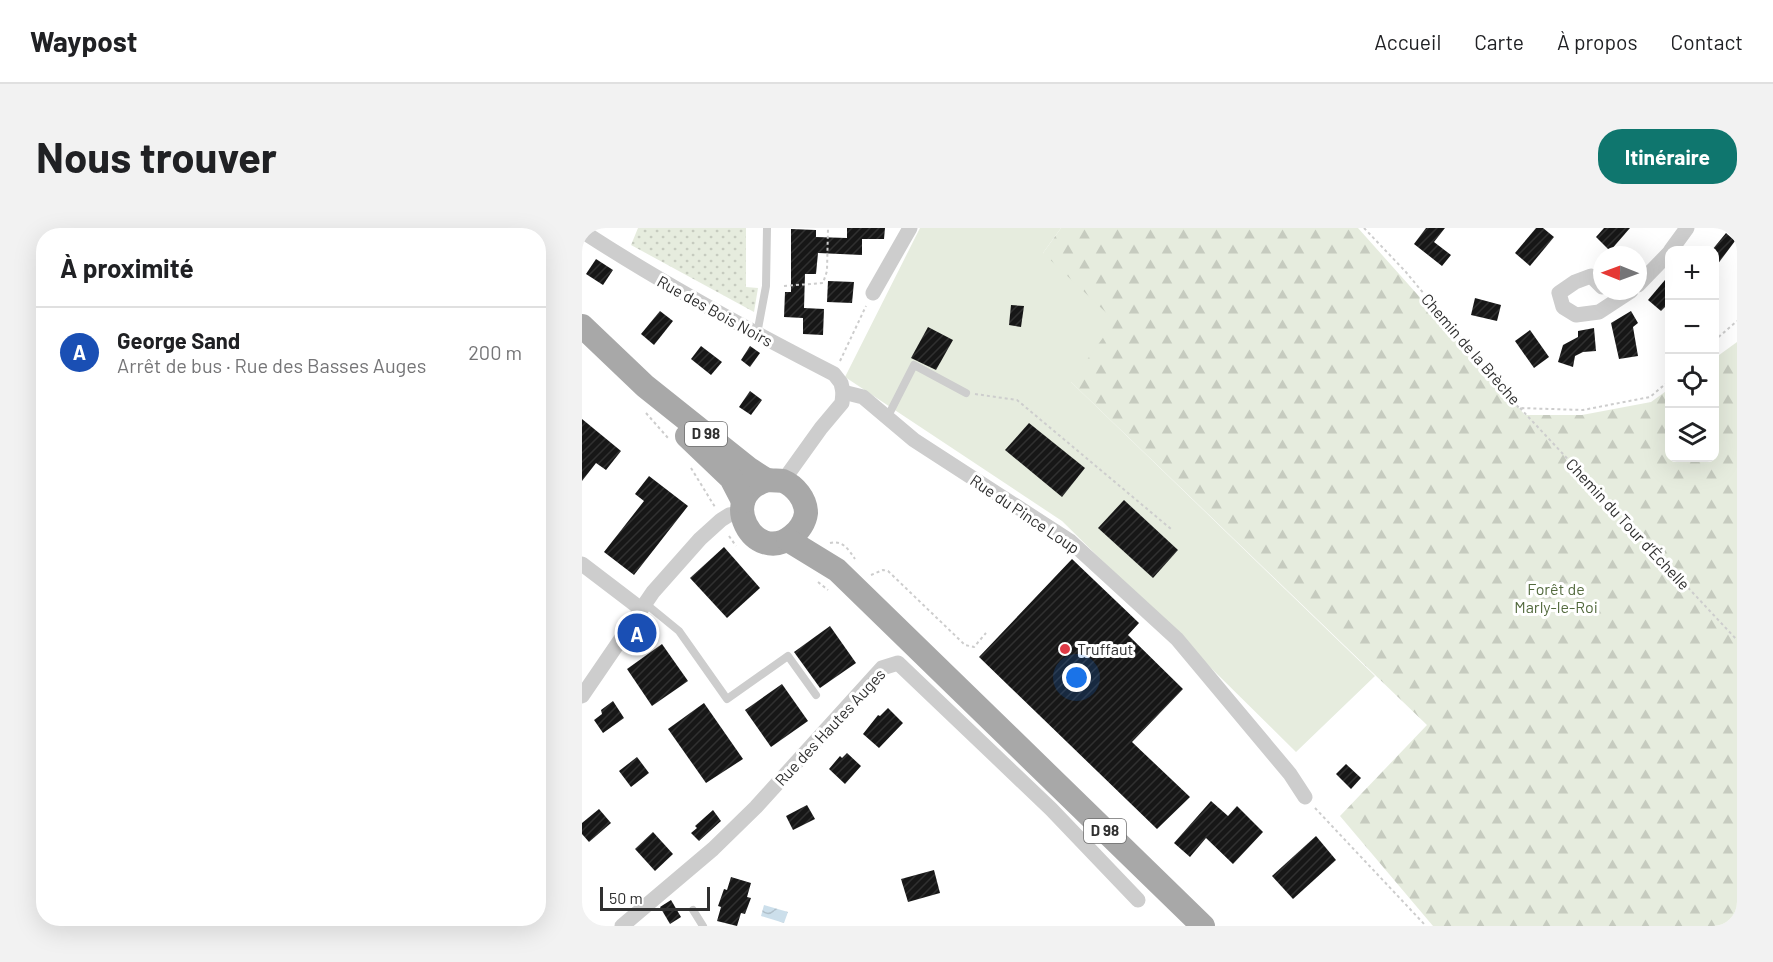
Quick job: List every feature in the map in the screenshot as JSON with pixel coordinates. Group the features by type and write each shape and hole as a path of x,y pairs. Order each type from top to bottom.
{"main road":[{"name":"D 98","path":"582,326 642,397 680,429 731,478 735,511"},
{"name":"D 98","path":"642,397 749,469 776,481"},
{"path":"776,481 792,486 800,494 806,512 797,533 788,540 768,543 749,532 735,511 756,485 776,481"},
{"name":"D 98","path":"804,520 823,545 837,570"},
{"name":"D 98","path":"788,540 837,570 1203,926"}],"street":[{"path":"873,293 910,228"},
{"path":"1674,246 1687,228"},
{"name":"Rue des Bois Noirs","path":"582,231 638,268 834,374"},
{"path":"1647,275 1665,256"},
{"path":"1593,278 1591,276 1575,282 1559,293 1563,307 1576,315 1599,312 1607,300"},
{"path":"776,481 842,404 841,383 834,374"},
{"name":"Rue du Pince Loup","path":"843,392 863,397 914,440 1070,541 1177,639 1290,774 1305,797"},
{"path":"582,696 644,607 700,539 735,511"},
{"path":"582,564 644,607"},
{"name":"Rue des Hautes Auges","path":"622,926 713,849 797,762 882,668 898,663 1051,809 1138,900"}],"lane":[{"path":"757,334 766,286 768,228"},
{"path":"886,418 914,365 966,393"},
{"path":"644,607 679,631 727,699 788,656 816,695"},
{"path":"693,910 703,926"}],"path":[{"path":"784,286 823,283 827,271 828,228"},
{"name":"Chemin de la Brèche","path":"1364,228 1405,271 1519,408 1583,410 1650,397 1665,384"},
{"path":"834,374 873,293"},
{"path":"1719,337 1737,321"},
{"path":"966,393 1017,400 1171,529"},
{"path":"642,397 668,438"},
{"name":"Chemin du Tour d’Échelle","path":"1519,408 1737,640"},
{"path":"688,464 705,488 735,511 731,541 739,550"},
{"path":"867,578 876,572 888,571 965,645 974,647 986,633"},
{"path":"1305,797 1426,926"}],"green space":[{"path":"638,228 746,228 746,287 758,288 754,312 631,245"},
{"path":"920,228 1061,228 1043,253 1115,321 1071,382 1375,676 1296,752 1062,521 845,377"},
{"name":"Forêt de Marly-le-Roi","path":"1061,228 1358,228 1525,415 1582,415 1651,402 1665,392 1665,462 1719,462 1719,355 1737,342 1737,926 1433,926 1340,816 1427,725 1071,382 1043,253"}],"water":[{"path":"764,905 788,912 784,923 761,916"}],"building":[{"path":"847,228 885,228 884,239 862,239 862,255 818,253 816,274 805,274 804,308 824,309 823,335 803,334 803,318 784,317 785,292 791,292 791,229 816,230 816,237 847,238"},
{"path":"1426,228 1445,228 1434,242 1451,255 1442,266 1414,244"},
{"path":"1536,228 1543,228 1554,237 1530,266 1515,253"},
{"path":"1604,228 1630,228 1614,246 1605,246 1596,237"},
{"path":"1726,233 1735,241 1719,262 1719,246 1715,246"},
{"path":"596,259 613,270 603,285 586,274"},
{"path":"1665,280 1665,307 1661,311 1648,300"},
{"path":"828,281 854,282 852,303 827,302"},
{"path":"1475,298 1501,305 1497,321 1471,315"},
{"path":"1011,305 1024,306 1021,327 1009,325"},
{"path":"660,311 673,321 654,345 641,334"},
{"path":"1631,311 1638,323 1633,327 1638,356 1619,359 1611,323"},
{"path":"928,327 953,340 936,370 911,358"},
{"path":"1594,328 1596,351 1583,352 1575,356 1573,367 1558,362 1563,345 1578,337 1578,331"},
{"path":"1530,330 1549,357 1534,368 1515,341"},
{"path":"701,346 722,362 711,375 691,359"},
{"path":"750,346 760,353 750,367 741,360"},
{"path":"750,391 762,400 751,415 739,407"},
{"path":"582,419 621,451 606,470 596,463 582,481"},
{"path":"1029,423 1085,468 1062,497 1005,450"},
{"path":"649,476 688,506 634,575 604,552 644,501 635,494"},
{"path":"1124,500 1178,550 1153,578 1098,528"},
{"path":"724,547 760,588 727,618 690,578"},
{"name":"Truffaut","path":"1072,559 1139,623 1128,635 1183,689 1132,742 1190,797 1157,829 979,657"},
{"path":"830,626 856,663 820,688 794,652"},
{"path":"662,644 688,681 652,706 627,669"},
{"path":"782,684 808,721 771,747 745,710"},
{"path":"613,701 624,718 603,733 594,720 602,714 601,710"},
{"path":"704,703 743,759 706,783 668,729"},
{"path":"888,708 903,723 879,748 863,734 878,715 880,716"},
{"path":"847,753 861,766 845,784 829,769 840,756 842,758"},
{"path":"637,757 649,773 631,787 619,771"},
{"path":"1346,764 1361,778 1351,789 1336,774"},
{"path":"1211,801 1228,816 1237,806 1263,832 1233,864 1206,838 1190,857 1174,843"},
{"path":"807,805 815,819 793,830 786,816"},
{"path":"599,809 611,823 589,842 582,834 582,823"},
{"path":"713,810 721,821 699,841 691,833 697,828 695,826"},
{"path":"653,832 673,854 655,871 635,849"},
{"path":"1316,836 1336,860 1293,899 1272,876"},
{"path":"934,870 940,893 908,902 901,879"},
{"path":"731,877 751,883 747,897 751,898 745,914 741,913 737,926 717,921 721,907 718,906"},
{"path":"671,900 681,917 670,924 660,907"}],"place":[{"name":"George Sand","path":"637,633"},
{"name":"Truffaut","path":"1065,649"}]}
